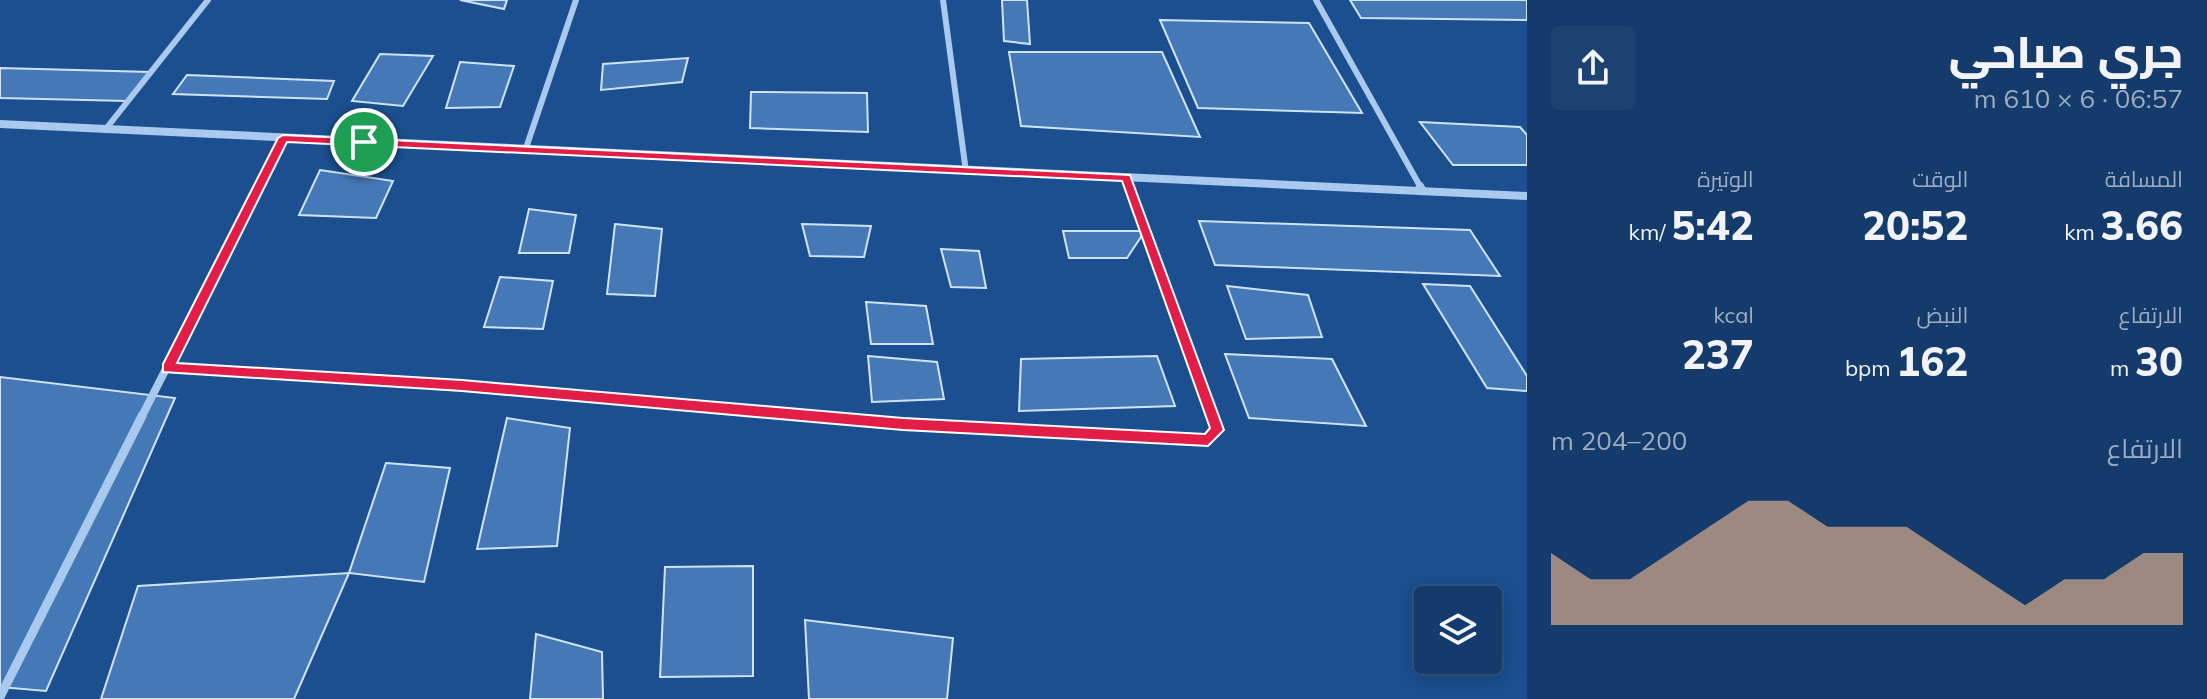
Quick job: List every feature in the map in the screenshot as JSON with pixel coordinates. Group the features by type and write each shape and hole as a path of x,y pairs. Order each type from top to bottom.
{"street":[{"path":"105,130 208,0"},
{"path":"525,151 576,0"},
{"path":"943,0 966,172"},
{"path":"1316,0 1423,191"},
{"path":"0,124 966,172 1527,196"},
{"path":"0,697 283,138"},
{"path":"168,368 462,386 903,424 1208,440 1217,430 1217,422 1126,177"}],"building":[{"path":"460,0 507,0 504,9"},
{"path":"1002,0 1027,0 1030,44 1004,41"},
{"path":"1350,0 1527,0 1527,20 1361,18"},
{"path":"1160,20 1309,23 1362,113 1198,108"},
{"path":"1009,52 1162,52 1200,137 1021,126"},
{"path":"380,54 433,56 403,106 352,101"},
{"path":"688,58 682,82 601,90 603,64"},
{"path":"460,62 514,66 500,107 446,108"},
{"path":"0,68 150,72 127,101 0,98"},
{"path":"187,75 334,81 327,99 173,94"},
{"path":"751,92 867,93 868,132 750,128"},
{"path":"1420,122 1520,127 1527,135 1527,165 1453,165"},
{"path":"320,170 393,181 376,218 299,215"},
{"path":"529,209 576,215 569,253 519,253"},
{"path":"1199,221 1470,230 1500,276 1215,265"},
{"path":"615,224 662,229 655,296 607,294"},
{"path":"802,224 871,226 864,257 810,256"},
{"path":"1063,231 1145,231 1127,258 1069,258"},
{"path":"941,249 979,251 986,288 951,287"},
{"path":"500,277 553,281 543,329 484,327"},
{"path":"1423,284 1470,286 1527,376 1527,391 1487,388"},
{"path":"1227,286 1308,295 1322,337 1246,339"},
{"path":"866,302 926,306 933,344 871,344"},
{"path":"1225,354 1332,359 1366,426 1249,418"},
{"path":"868,356 937,362 944,399 872,402"},
{"path":"1157,356 1175,406 1019,411 1021,359"},
{"path":"0,377 175,398 46,691 0,687"},
{"path":"507,418 570,428 557,546 477,549"},
{"path":"386,463 450,468 424,582 349,573"},
{"path":"753,566 753,676 660,677 665,567"},
{"path":"349,573 294,699 101,699 138,586"},
{"path":"805,620 953,638 947,699 809,699"},
{"path":"536,634 602,652 603,699 530,699"}],"route":[{"path":"283,138 364,142 1126,177 1179,328 1217,422 1217,430 1208,440 903,424 462,386 168,368 283,138"}]}
